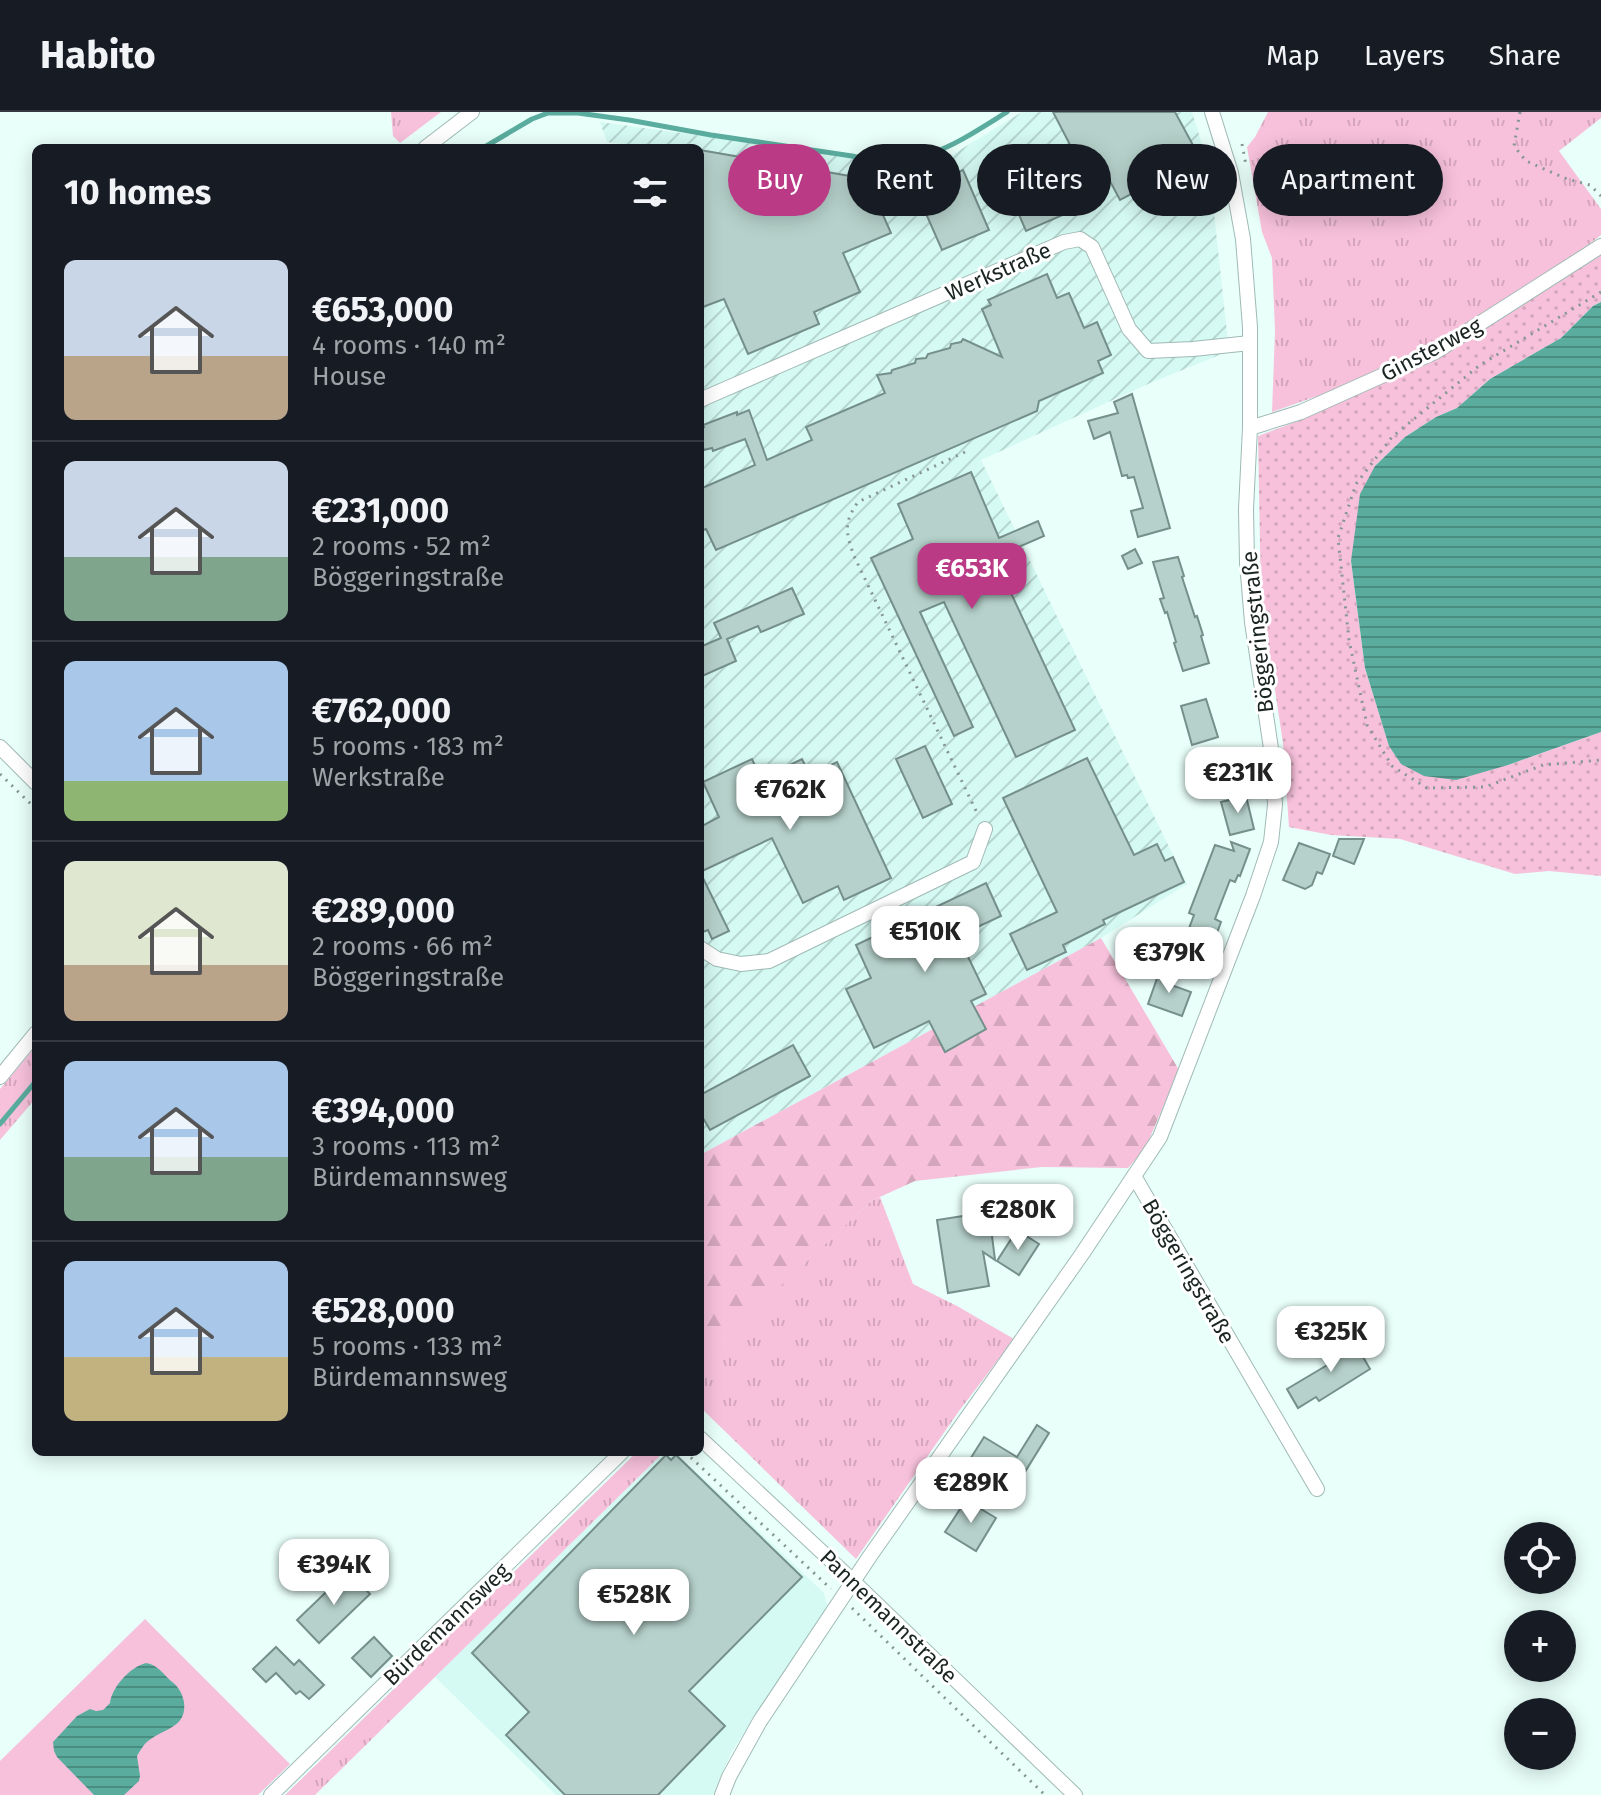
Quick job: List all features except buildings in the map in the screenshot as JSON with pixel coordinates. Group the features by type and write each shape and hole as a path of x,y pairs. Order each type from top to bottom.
{"street":[{"path":"430,144 472,112"},
{"name":"Böggeringstraße","path":"722,1795 760,1721 1160,1137 1271,842 1275,805 1272,755 1252,622 1247,563 1250,343 1243,239 1231,173 1212,112"},
{"name":"Werkstraße","path":"704,398 1064,242 1080,239 1092,247 1129,329 1148,351 1250,343"},
{"name":"Ginsterweg","path":"1250,428 1301,412 1435,352 1601,246"},
{"path":"0,747 32,779"},
{"path":"704,951 717,959 741,964 769,961 973,862 985,829"},
{"path":"0,1077 32,1038"},
{"name":"Böggeringstraße","path":"1134,1176 1317,1489"},
{"name":"Pannemannstraße","path":"704,1442 1075,1795"},
{"name":"Bürdemannsweg","path":"271,1795 618,1456"}],"path":[{"path":"1520,112 1514,146 1526,161 1567,179 1590,185 1601,196"},
{"path":"1601,292 1480,365 1392,437 1356,484 1338,538 1349,640 1367,725 1392,766 1427,788 1485,787 1543,765 1601,760"},
{"path":"965,452 858,502 848,516 847,535 854,556 985,829"},
{"path":"0,774 32,805"},
{"path":"689,1456 843,1599 1045,1795"}],"shaded area":[{"path":"1022,112 1192,112 1202,144 1127,144 1127,216 1214,216 1229,351 981,460 1187,884 1101,938 704,1153 704,144 607,142 600,122 762,144 728,144 728,216 831,216 831,153 847,155 847,216 961,216 961,149"},
{"path":"1601,302 1601,732 1456,780 1424,776 1401,764 1389,746 1365,668 1351,561 1360,494 1375,466 1405,437 1457,408 1490,379 1561,338"},
{"path":"660,1456 679,1456 824,1593 827,1605 732,1751 713,1795 556,1795 435,1677"},
{"path":"146,1663 157,1667 180,1690 184,1702 182,1717 143,1746 137,1756 139,1781 124,1795 94,1795 57,1757 53,1742 77,1716 90,1709 103,1710 123,1678"}],"green space":[{"path":"391,112 441,112 400,143 393,136"},
{"path":"1268,112 1601,112 1601,118 1559,151 1601,209 1601,235 1573,257 1453,334 1329,392 1272,412 1275,331 1272,258 1259,216 1443,216 1443,144 1253,144 1253,181 1247,147"},
{"path":"1601,254 1601,302 1561,338 1490,379 1457,408 1405,437 1375,466 1351,561 1365,668 1389,745 1401,764 1508,765 1601,732 1601,876 1549,871 1515,874 1400,839 1331,835 1289,827 1283,743 1261,598 1258,436 1301,420 1444,355"},
{"path":"1101,938 1179,1070 1145,1149 1128,1168 1042,1167 915,1181 871,1201 704,1358 704,1153"},
{"path":"32,1051 32,1103 0,1140 0,1089"},
{"path":"880,1197 913,1284 1014,1339 959,1411 856,1559 704,1411 704,1357 871,1201"},
{"path":"633,1456 660,1456 315,1795 285,1795"},
{"path":"145,1619 290,1764 258,1795 0,1795 0,1761"}],"waterway":[{"path":"490,144 548,113 578,113 896,161 916,158 952,145 1007,112"},
{"path":"0,1124 32,1086"}]}
